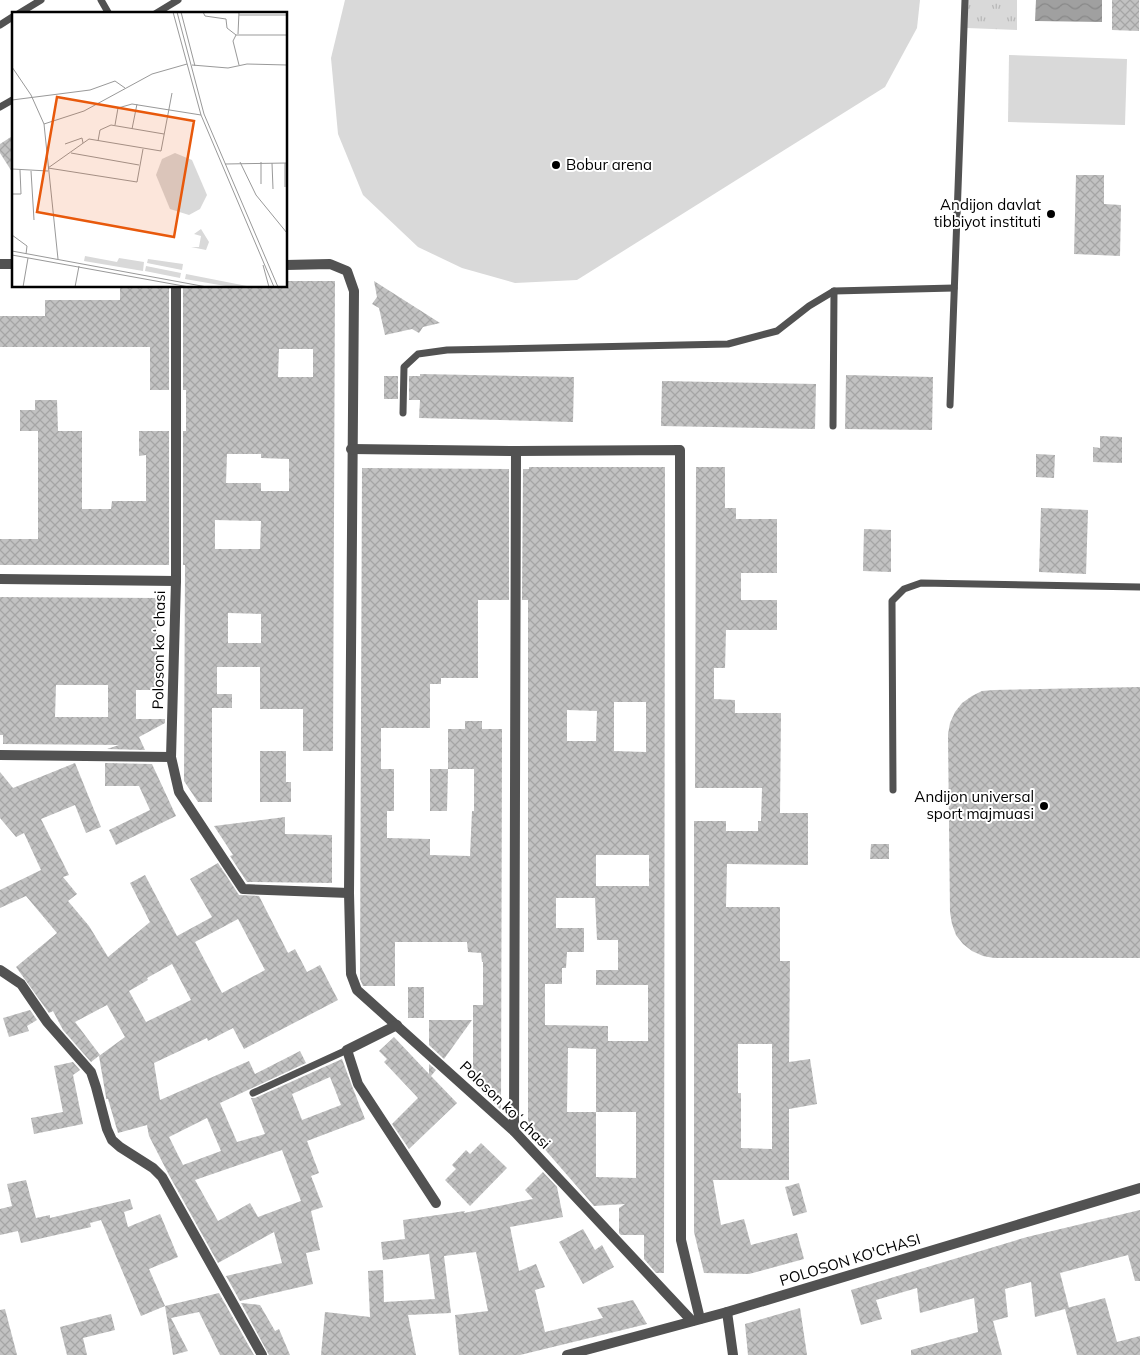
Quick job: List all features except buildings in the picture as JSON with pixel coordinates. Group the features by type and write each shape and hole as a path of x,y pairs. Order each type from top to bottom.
{"street":[{"name":"Poloson koʻchasi","path":"288,265 330,264 347,271 354,291 351,448 349,893 351,974 357,990 514,1131 696,1320"},
{"name":"Poloson koʻchasi","path":"176,288 176,581 171,757 179,792 243,889 349,893"},
{"path":"351,448 516,451 680,450 681,1240 696,1320"},
{"path":"514,1131 516,451"},
{"path":"0,579 176,581"},
{"path":"0,755 171,757"},
{"path":"0,970 21,984 47,1022 91,1072 107,1129 112,1140 153,1168 162,1177 262,1355"},
{"path":"397,1025 347,1050 358,1084 436,1203"},
{"name":"POLOSON KO'CHASI","path":"566,1355 728,1312 1140,1188"},
{"path":"728,1312 733,1355"}],"lane":[{"path":"21,12 41,0"},
{"path":"101,0 108,12"},
{"path":"158,12 178,0"},
{"path":"950,405 965,0"},
{"path":"0,25 12,17"},
{"path":"0,107 12,100"},
{"path":"403,413 404,367 418,354 447,350 728,344 777,331 809,306 834,291 954,288"},
{"path":"833,426 834,291"},
{"path":"893,790 892,601 904,588 921,583 1140,587"},
{"path":"253,1093 347,1050"}],"green space":[{"name":"Bobur arena","path":"345,0 920,0 917,28 885,87 577,280 515,283 462,268 418,247 363,195 338,134 331,58"},
{"path":"968,0 1017,0 1017,30 967,28"},
{"path":"1009,55 1127,59 1125,125 1008,122"}],"water":[{"path":"1036,0 1102,0 1102,22 1035,21"}],"place":[{"name":"Bobur arena","path":"556,165"},
{"name":"Andijon davlat tibbiyot instituti","path":"1051,214"},
{"name":"Andijon universal sport majmuasi","path":"1044,806"}]}
